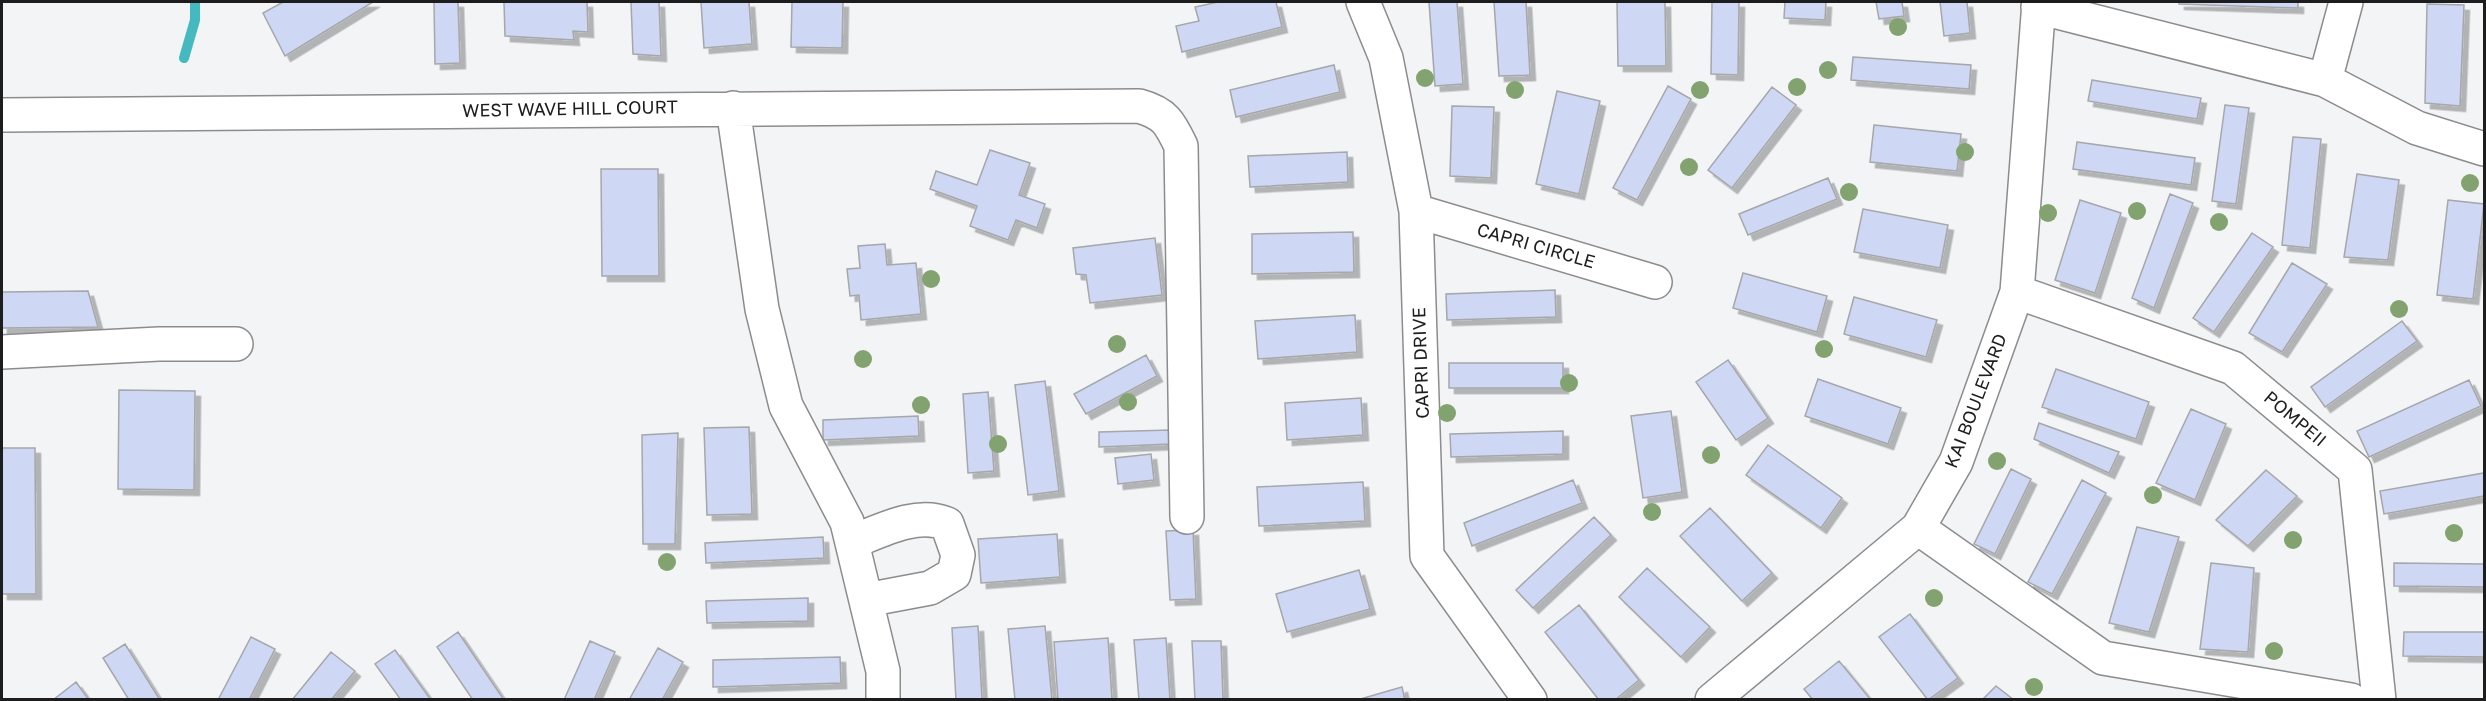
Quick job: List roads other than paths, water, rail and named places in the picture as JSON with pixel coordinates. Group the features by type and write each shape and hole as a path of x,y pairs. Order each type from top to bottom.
{"street":[{"name":"CAPRI DRIVE","path":"1363,2 1386,58 1416,212 1427,556 1530,699"},
{"path":"2325,80 2346,2"},
{"path":"2039,4 2325,80 2417,128 2484,149"},
{"name":"KAI BOULEVARD","path":"1712,699 1918,528 1956,462 2017,292 2039,4"},
{"name":"WEST WAVE HILL COURT","path":"2,115 1139,106 1157,111 1171,125 1181,146 1187,517"},
{"path":"733,108 762,309 786,406 847,522 884,671 883,699"},
{"name":"CAPRI CIRCLE","path":"1416,212 1655,282"},
{"name":"POMPEII","path":"2017,292 2233,368 2355,470 2379,699"},
{"path":"2,352 159,344 236,344"},
{"path":"852,542 897,524 937,519 947,524 958,555 954,574 930,588 866,600"},
{"path":"1918,528 2103,658 2352,699"}],"waterway":[{"path":"184,58 195,20 195,2"}]}
